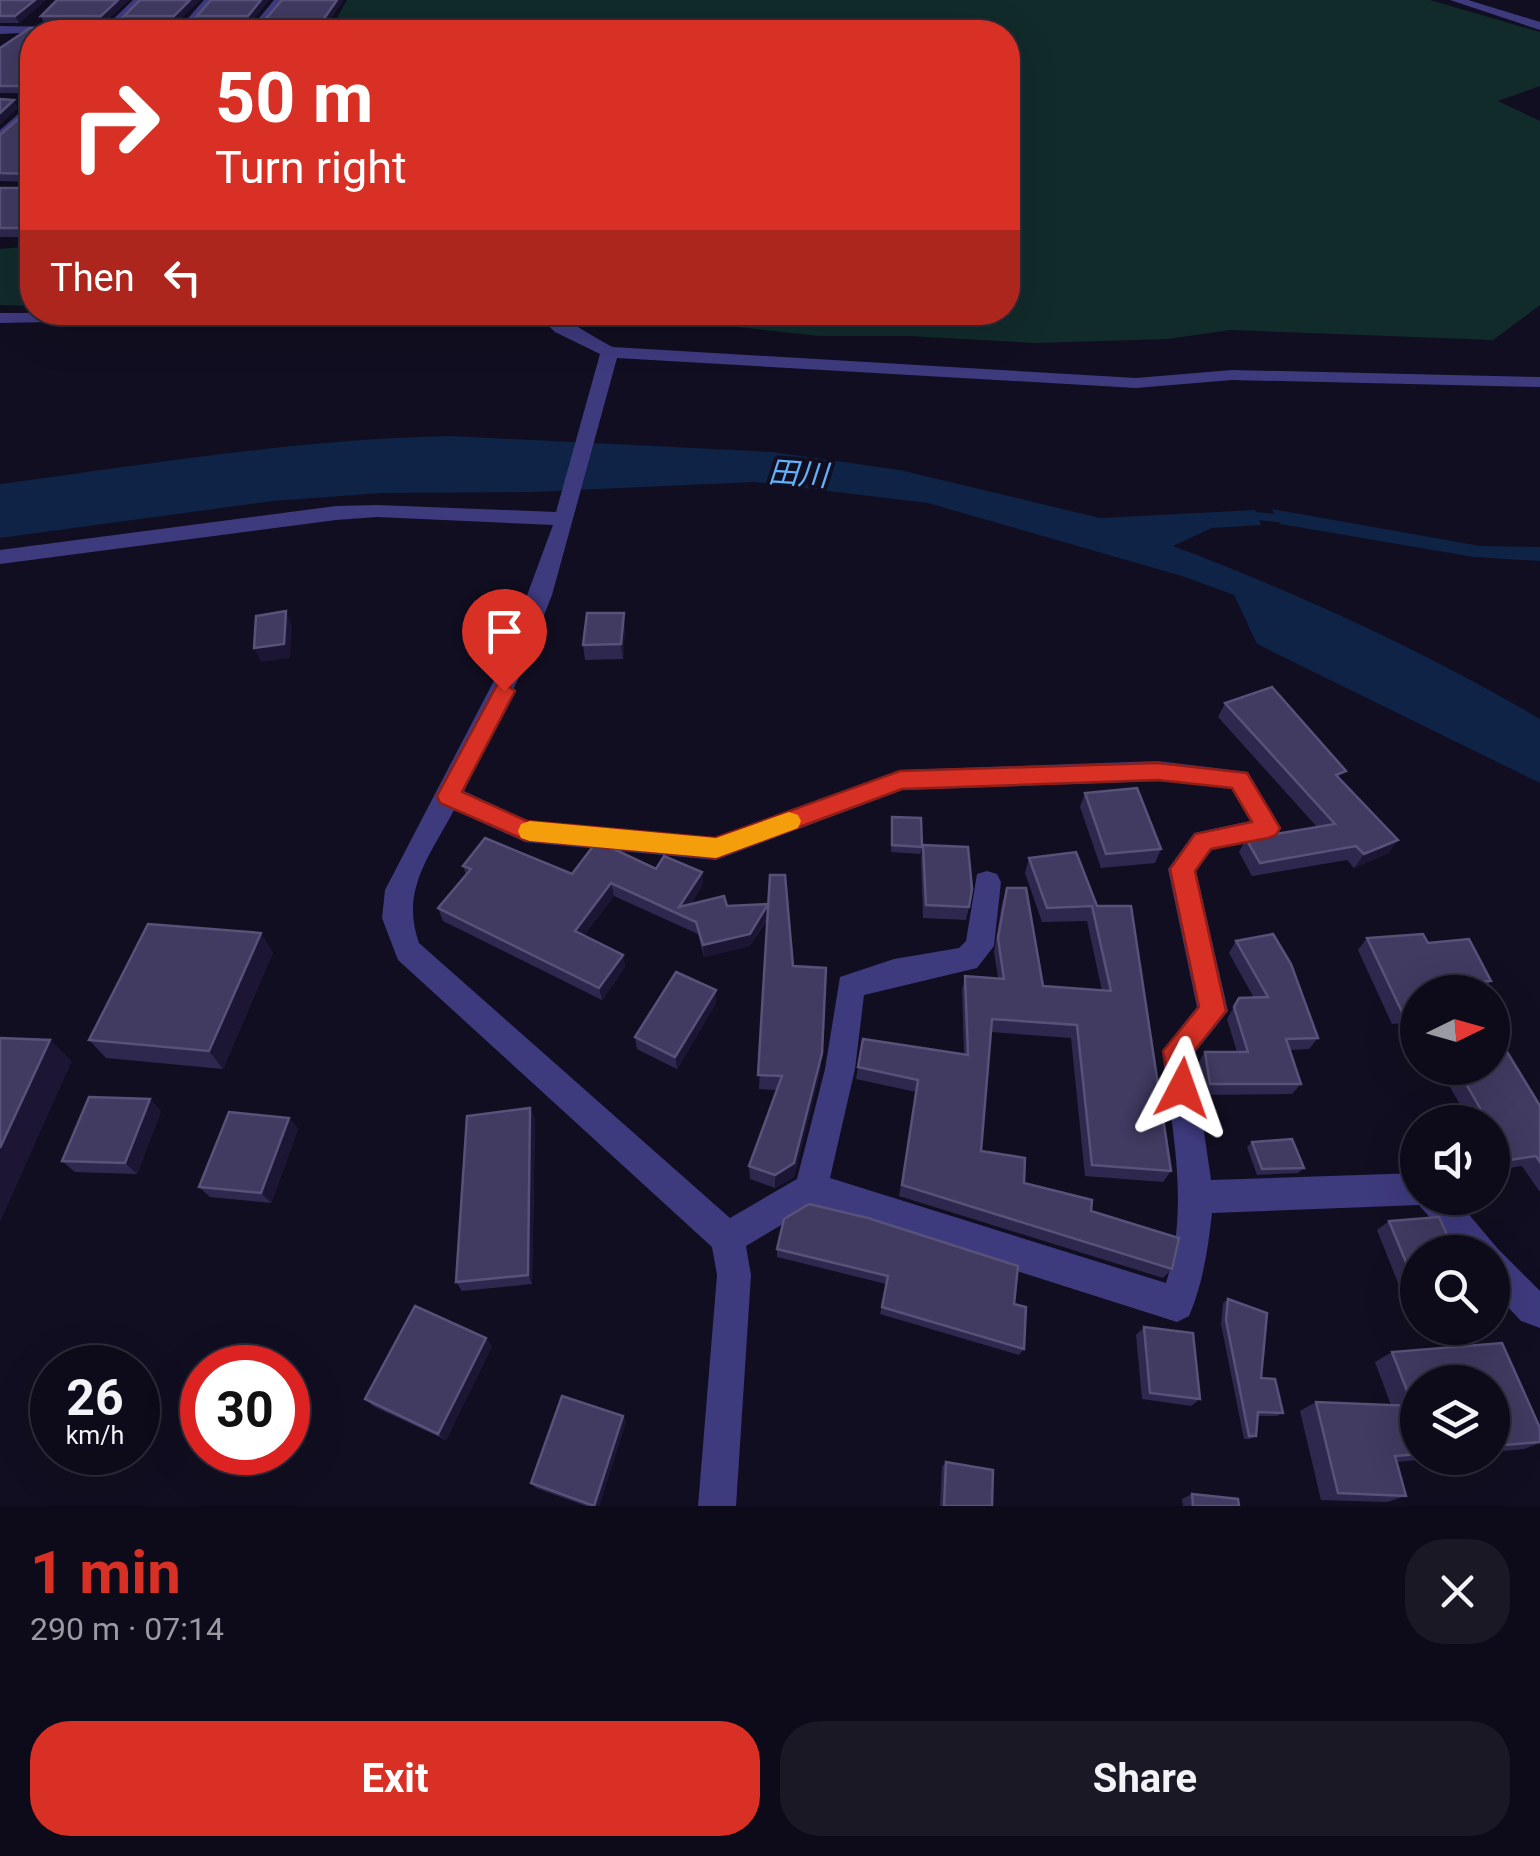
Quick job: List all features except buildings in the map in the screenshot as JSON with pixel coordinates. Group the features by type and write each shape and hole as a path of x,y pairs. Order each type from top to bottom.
{"street":[{"path":"119,20 140,0"},
{"path":"191,20 210,0"},
{"path":"264,20 280,0"},
{"path":"1456,0 1540,26"},
{"path":"12,40 20,33"},
{"path":"16,100 20,101"},
{"path":"0,138 20,116"},
{"path":"557,325 610,352 1136,383 1232,375 1540,382"},
{"path":"610,352 543,590 504,691 399,890 396,918 408,951 727,1238 734,1275 717,1506"},
{"path":"0,558 336,513 564,517"},
{"path":"448,796 525,831 716,848 900,780 1158,772 1239,780 1268,828 1204,841 1182,869 1213,1011 1177,1051 1197,1198 1190,1261 1177,1304 812,1189"},
{"path":"727,1238 812,1189 840,1069 850,986 894,972 967,959 980,946 987,882"},
{"path":"1197,1198 1400,1191"},
{"path":"1448,1215 1467,1235"},
{"path":"1510,1284 1532,1308 1540,1310"}],"green space":[{"path":"347,0 1430,0 1540,32 1540,86 1498,101 1540,121 1540,305 1493,340 1230,330 1168,339 1035,343 819,336 721,325 1020,325 1020,20 336,20"},
{"path":"20,247 20,306 0,305 0,249"}],"water":[{"name":"田川","path":"451,436 772,452 900,470 1100,518 1255,510 1261,525 1212,528 1173,546 1360,625 1540,719 1540,783 1257,644 1234,595 1182,576 928,503 754,482 532,492 382,493 273,501 0,538 0,484 281,447"},
{"path":"1272,509 1480,546 1540,547 1540,561 1474,557 1280,524"}],"waterway":[{"path":"1246,515 1286,519"}],"slow traffic":[{"path":"530,831 716,848 789,821"}],"route":[{"path":"504,691 448,796 525,831 716,848 900,780 1158,772 1239,780 1268,828 1204,841 1182,869 1213,1011 1177,1051 1182,1088"}]}
